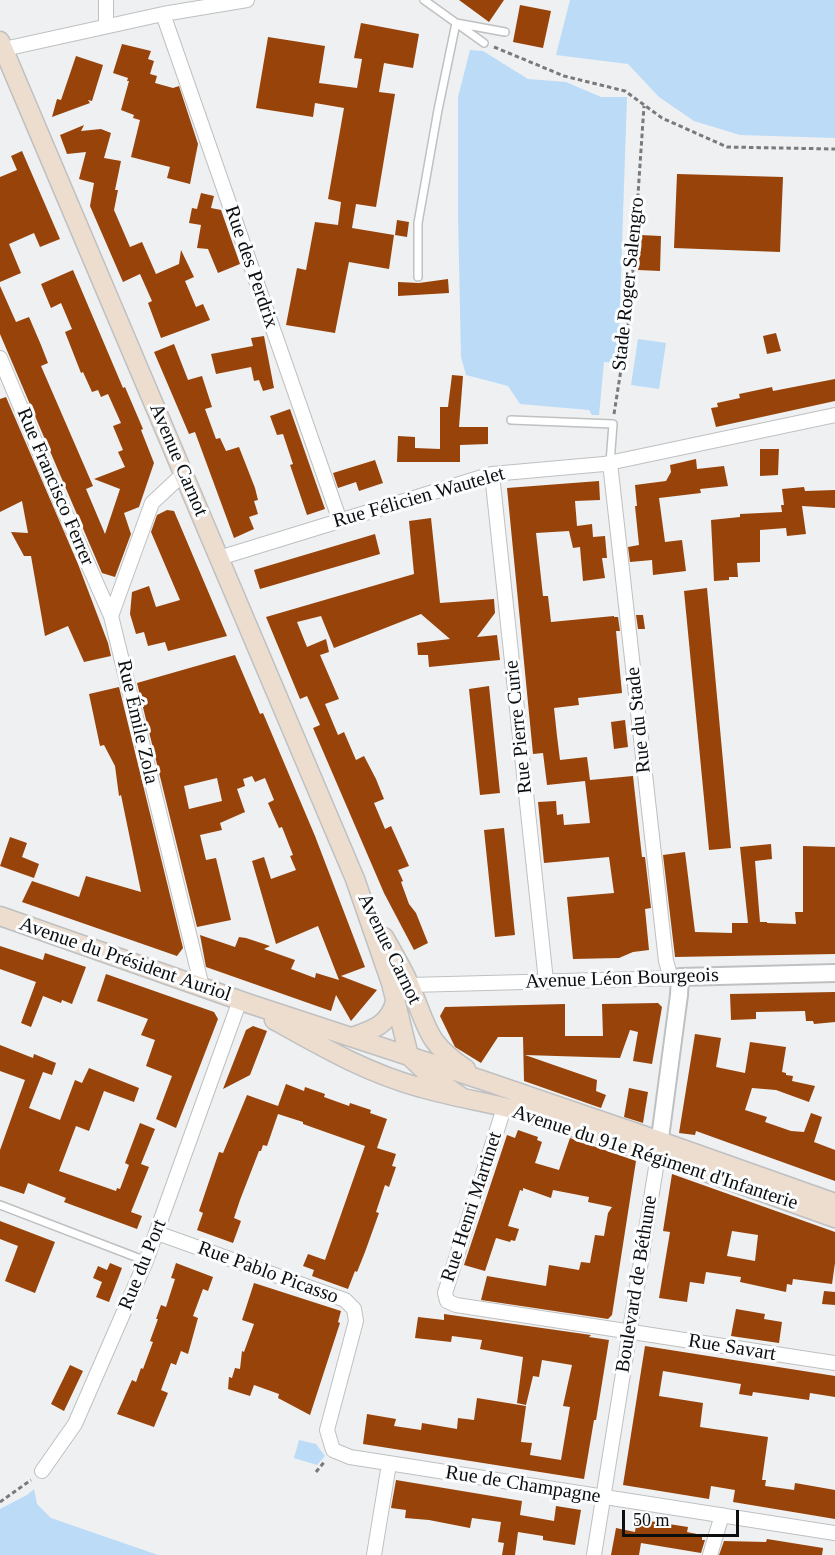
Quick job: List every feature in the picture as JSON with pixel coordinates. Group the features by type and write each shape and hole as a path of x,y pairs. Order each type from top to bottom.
{"main road":[{"name":"Avenue Carnot","path":"1,46 355,879 391,983 409,1056"},
{"name":"Avenue Carnot","path":"355,879 410,985 422,1020 431,1037 448,1057 482,1080"},
{"name":"Avenue du Président Auriol","path":"0,916 245,1002 409,1056"},
{"name":"Avenue du Président Auriol","path":"245,1002 266,1016 358,1066 404,1083"},
{"name":"Avenue Carnot","path":"352,1037 378,1028 393,1012 395,1002"},
{"name":"Avenue Carnot","path":"409,1056 421,1036 422,1020"},
{"path":"329,1051 384,1061 409,1056 429,1074 463,1098"},
{"name":"Avenue du 91e Régiment d'Infanterie","path":"409,1056 482,1080 835,1218"},
{"name":"Avenue du 91e Régiment d'Infanterie","path":"404,1083 659,1148 835,1203"}],"street":[{"path":"106,0 106,26"},
{"path":"1,46 163,14 182,5 247,0"},
{"name":"Rue des Perdrix","path":"163,14 340,520"},
{"name":"Rue Francisco Ferrer","path":"0,358 111,616"},
{"name":"Rue Félicien Wautelet","path":"219,558 492,474 610,463 835,415"},
{"name":"Rue du Stade","path":"610,463 666,961 675,978"},
{"path":"111,616 152,503 183,474"},
{"name":"Rue Pierre Curie","path":"492,474 546,981"},
{"name":"Rue Émile Zola","path":"111,616 202,987"},
{"name":"Avenue Léon Bourgeois","path":"410,985 835,973"},
{"name":"Boulevard de Béthune","path":"594,1555 659,1148 679,995 675,978"},
{"name":"Rue du Port","path":"42,1472 75,1424 146,1262 245,1002"},
{"name":"Rue Henri Martinet","path":"504,1108 445,1293 447,1301 456,1305 630,1332"},
{"name":"Rue Pablo Picasso","path":"157,1233 345,1300 350,1304 354,1309 356,1321 327,1430 333,1450 350,1457 389,1464"},
{"name":"Rue Savart","path":"630,1332 835,1363"},
{"path":"374,1555 389,1464"},
{"name":"Rue de Champagne","path":"389,1464 835,1533"},
{"path":"710,1555 722,1515"}],"lane":[{"path":"423,0 484,43"},
{"path":"456,23 505,32"},
{"path":"418,277 418,223 456,23"},
{"path":"511,420 613,424 610,463"},
{"path":"0,1205 146,1262"}],"path":[{"path":"484,43 564,76 625,91 662,118 727,147 835,149"},
{"name":"Stade Roger Salengro","path":"613,424 630,312 644,106"},
{"path":"0,1502 42,1472"}],"shaded area":[{"path":"570,0 835,0 835,138 740,135 694,121 659,97 628,64 556,55"},
{"path":"470,50 483,51 528,79 566,82 601,97 627,97 618,363 604,362 599,415 592,415 589,410 520,404 508,386 466,375 461,357 458,97"},
{"path":"638,339 666,343 659,389 631,385"},
{"path":"299,1440 316,1444 325,1456 317,1465 294,1458"},
{"path":"34,1489 37,1504 51,1518 158,1555 0,1555 0,1509"}],"building":[{"path":"459,0 504,0 489,22"},
{"path":"520,5 551,11 543,48 513,42"},
{"path":"361,23 419,34 413,68 384,63 379,92 395,94 376,207 356,204 352,228 394,235 389,269 349,262 335,333 286,325 297,268 306,270 315,222 338,225 341,202 328,199 344,108 315,103 313,117 256,108 268,37 325,46 319,83 357,88 362,59 354,58"},
{"path":"122,44 151,51 148,59 154,61 150,74 157,76 155,83 173,88 179,86 198,144 190,184 167,178 170,167 131,157 140,120 121,110 129,81 127,81 128,78 113,73"},
{"path":"76,56 103,65 92,101 88,100 90,103 52,117 57,99 61,100"},
{"path":"84,125 81,131 101,129 111,133 104,158 121,161 115,190 118,190 114,210 130,247 142,242 156,274 179,264 181,250 194,277 185,281 196,307 203,304 210,320 161,338 148,303 152,301 140,274 123,282 90,206 94,183 79,179 86,152 67,154 60,135"},
{"path":"22,151 60,239 40,247 34,233 9,244 21,273 0,282 0,177 17,170 11,156"},
{"path":"677,174 783,177 780,252 674,248"},
{"path":"201,193 214,196 211,208 221,210 240,264 218,273 208,249 197,248 201,225 189,223 192,208 197,209"},
{"path":"397,220 409,222 407,237 395,235"},
{"path":"640,235 661,236 660,271 638,270"},
{"path":"73,270 143,429 141,430 154,463 139,507 124,513 131,534 115,577 102,573 0,334 0,286 16,322 29,317 41,345 48,363 41,366 93,486 86,489 105,534 120,489 94,479 125,467 118,452 123,450 113,426 121,423 108,394 101,397 98,390 92,392 83,372 81,373 65,332 72,329 61,303 51,308 41,284"},
{"path":"448,279 449,293 398,296 398,282 419,283"},
{"path":"776,333 781,351 767,354 763,336"},
{"path":"264,336 274,388 263,391 259,380 254,381 251,367 216,374 211,354 253,346 251,338"},
{"path":"174,344 188,380 202,376 212,407 205,409 216,439 220,438 226,451 239,447 255,488 258,500 254,501 258,514 249,517 254,529 234,538 195,432 189,434 154,352"},
{"path":"452,375 463,376 459,427 488,427 488,444 460,445 460,462 397,462 398,436 415,437 415,448 440,449 440,407 448,407"},
{"path":"835,379 835,401 716,427 711,408 718,407 717,403 740,398 739,394 772,387 773,391"},
{"path":"6,397 78,564 111,656 84,662 68,626 45,636 31,556 24,556 11,532 28,533 22,501 0,512 0,399"},
{"path":"290,409 325,509 307,515 290,465 293,464 283,434 277,435 270,416"},
{"path":"760,449 779,449 778,475 760,476"},
{"path":"696,459 697,469 724,466 728,486 700,489 701,493 659,498 665,542 682,540 686,571 653,575 652,560 630,562 628,547 639,545 635,485 666,481 671,472 670,465"},
{"path":"375,460 383,483 359,491 356,482 338,488 333,473"},
{"path":"599,481 600,500 575,501 577,526 592,524 593,537 605,536 607,558 602,558 605,578 583,581 580,547 573,548 569,531 536,533 543,596 548,596 551,622 618,617 620,631 616,631 622,693 578,698 579,705 554,708 560,760 587,757 590,780 633,776 642,857 645,857 651,908 645,909 649,950 633,952 619,958 573,959 567,897 614,893 609,857 544,863 538,802 556,801 557,815 563,814 564,825 590,823 585,781 547,785 543,753 533,754 507,488"},
{"path":"804,487 805,491 835,490 835,508 802,506 806,534 787,536 786,528 760,530 760,562 737,563 738,577 714,581 711,520 740,517 740,514 782,512 781,505 784,505 782,489"},
{"path":"167,510 174,511 227,636 168,651 165,642 148,646 144,632 136,634 130,614 132,592 149,586 156,607 180,600 151,532 157,515"},
{"path":"431,518 440,603 494,599 495,613 477,637 497,635 500,660 429,667 428,655 418,655 417,643 450,639 421,614 334,648 321,616 297,622 307,647 326,639 329,652 320,655 339,699 325,704 338,735 344,732 356,760 364,756 376,779 384,799 374,803 385,829 391,826 409,866 398,870 409,904 416,913 428,943 414,950 384,893 313,728 320,725 307,696 300,699 266,617 414,574 409,521"},
{"path":"375,534 380,554 260,589 254,570"},
{"path":"707,588 731,848 709,850 684,591"},
{"path":"636,615 643,615 645,629 638,629"},
{"path":"235,655 260,714 263,713 315,836 365,967 341,976 377,990 351,1021 336,995 331,1011 206,967 200,935 235,947 239,937 270,946 264,949 295,960 291,969 315,978 316,973 339,980 318,926 276,944 252,861 264,857 271,879 296,870 282,827 279,828 268,803 274,800 265,778 255,782 252,776 243,779 245,786 237,789 245,812 220,823 222,830 200,835 206,860 216,858 231,920 197,927 137,683","holes":["217,778 222,801 189,809 184,786"]},
{"path":"489,686 500,793 480,795 469,689"},
{"path":"119,687 183,948 177,956 22,902 32,881 79,897 86,876 141,892 121,795 119,796 115,766 104,745 100,746 89,694"},
{"path":"625,720 628,747 614,749 611,722"},
{"path":"504,828 515,935 495,937 484,830"},
{"path":"10,837 27,843 22,857 39,864 34,878 0,866"},
{"path":"771,844 772,859 755,861 760,922 767,923 796,924 795,912 803,912 803,846 835,847 835,954 675,957 663,855 685,852 695,932 732,933 732,923 748,923 740,847"},
{"path":"0,946 43,960 45,953 86,967 72,1004 62,1000 61,1003 43,996 31,1027 21,1023 36,982 0,969"},
{"path":"106,974 214,1012 218,1019 176,1128 156,1119 172,1076 146,1066 155,1040 141,1035 148,1019 97,1001"},
{"path":"835,992 835,1022 814,1024 813,1021 806,1021 805,1011 756,1012 756,1019 731,1020 730,994"},
{"path":"658,1003 662,1007 652,1064 633,1061 638,1032 630,1030 620,1058 525,1055 597,1080 596,1091 606,1095 601,1108 524,1081 523,1037 498,1037 481,1063 455,1047 440,1016 445,1007 565,1004 565,1036 603,1036 602,1004"},
{"path":"253,1026 267,1031 250,1075 223,1089 246,1030"},
{"path":"695,1034 721,1038 716,1067 745,1073 750,1042 786,1047 782,1072 793,1076 792,1081 815,1086 809,1102 776,1090 752,1088 745,1110 767,1117 765,1122 791,1131 804,1132 811,1113 822,1117 814,1142 835,1150 835,1181 696,1131 695,1135 679,1133"},
{"path":"0,1045 33,1058 34,1054 56,1063 52,1075 43,1072 29,1108 60,1120 75,1080 82,1083 89,1068 139,1088 134,1102 104,1091 89,1131 76,1126 59,1171 116,1191 117,1188 120,1189 129,1165 125,1163 140,1123 155,1129 141,1164 149,1167 131,1212 142,1216 137,1229 64,1202 66,1198 28,1183 24,1194 0,1186 0,1150 25,1080 0,1071"},
{"path":"286,1084 304,1091 305,1087 349,1106 350,1103 371,1110 370,1113 387,1119 377,1148 396,1154 392,1166 396,1167 389,1187 385,1185 376,1212 379,1213 357,1272 355,1271 348,1289 312,1276 314,1270 303,1266 308,1254 325,1260 365,1146 278,1114 267,1146 263,1145 259,1151 240,1200 234,1218 241,1221 233,1243 197,1230 203,1213 199,1211 219,1152 223,1153 247,1095 278,1106"},
{"path":"629,1088 648,1092 643,1123 624,1117"},
{"path":"518,1130 538,1137 537,1140 542,1142 535,1163 559,1170 570,1138 636,1161 612,1315 608,1319 481,1300 487,1276 546,1286 549,1265 579,1270 581,1262 590,1263 595,1235 604,1236 608,1213 612,1207 588,1202 589,1197 553,1190 551,1198 523,1188 523,1191 520,1190 508,1226 519,1229 515,1241 496,1238 485,1271 464,1265 507,1135 515,1138"},
{"path":"672,1174 835,1232 832,1284 793,1279 792,1285 787,1284 786,1292 740,1282 741,1277 706,1272 704,1284 690,1282 687,1302 659,1298 670,1232 663,1231","holes":["732,1231 758,1235 755,1261 727,1256"]},
{"path":"0,1221 55,1242 35,1293 5,1281 18,1246 0,1239"},
{"path":"110,1263 122,1268 109,1302 96,1297 102,1282 93,1278 98,1266 107,1270"},
{"path":"176,1263 213,1277 208,1291 203,1289 193,1316 198,1318 188,1354 181,1351 176,1365 171,1363 161,1390 168,1393 154,1427 117,1414 132,1380 136,1382 141,1368 143,1369 153,1342 150,1341 158,1319 156,1319 161,1305 166,1307 175,1279 171,1278"},
{"path":"254,1283 341,1311 338,1322 340,1323 310,1415 278,1398 279,1394 254,1385 250,1396 228,1389 229,1377 232,1378 235,1368 240,1369 242,1351 244,1352 254,1324 242,1320"},
{"path":"824,1291 835,1292 835,1305 822,1304"},
{"path":"736,1309 765,1314 764,1319 782,1322 779,1343 731,1336"},
{"path":"444,1314 591,1335 589,1337 609,1340 584,1479 363,1444 367,1414 396,1419 394,1426 421,1430 422,1423 457,1429 458,1418 474,1420 477,1398 526,1406 521,1442 532,1443 530,1455 561,1460 570,1407 563,1406 572,1365 542,1360 539,1377 533,1376 526,1405 517,1403 523,1357 480,1349 482,1340 452,1336 451,1342 415,1338 418,1317 444,1320"},
{"path":"645,1346 835,1376 835,1397 810,1393 809,1400 753,1392 752,1396 739,1394 741,1384 663,1371 659,1396 703,1403 700,1427 768,1437 762,1480 766,1480 765,1486 794,1490 795,1483 835,1490 835,1519 733,1502 735,1490 711,1486 709,1499 623,1485"},
{"path":"70,1365 83,1371 64,1411 51,1404"},
{"path":"396,1480 522,1501 520,1515 554,1521 556,1506 581,1510 575,1545 543,1540 543,1536 518,1532 515,1555 502,1555 504,1543 498,1542 501,1522 472,1518 470,1528 405,1518 406,1510 391,1508"},
{"path":"637,1519 688,1527 687,1532 702,1535 702,1540 705,1540 701,1553 641,1543 639,1555 611,1555 616,1528 635,1532"},
{"path":"767,1539 823,1548 822,1555 719,1555 724,1541 766,1542"}]}
